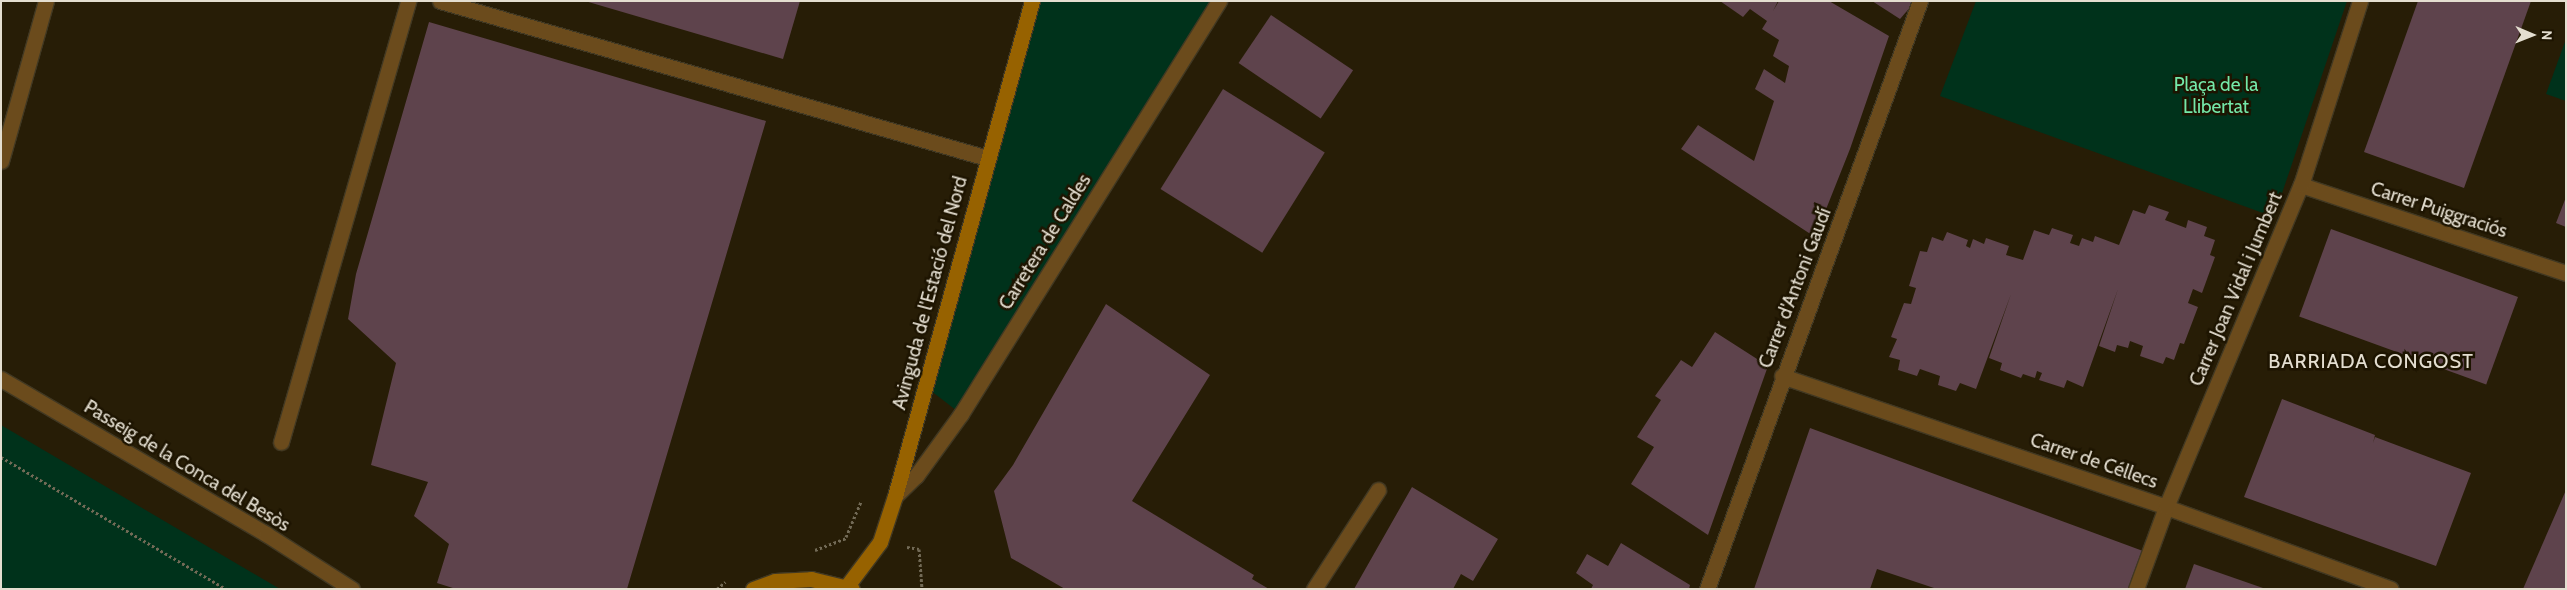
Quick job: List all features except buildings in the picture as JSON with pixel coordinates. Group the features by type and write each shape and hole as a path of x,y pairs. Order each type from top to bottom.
{"street":[{"path":"1,161 46,1"},
{"path":"281,442 408,1"},
{"path":"440,1 987,158"},
{"name":"Avinguda de l'Estació del Nord","path":"850,587 880,542 895,496 1032,1"},
{"name":"Carretera de Caldes","path":"895,496 916,476 961,414 1218,1"},
{"name":"Carrer d'Antoni Gaudí","path":"1707,589 1782,376 1807,322 1920,1"},
{"name":"Carrer Joan Vidal i Jumbert","path":"2136,589 2166,507 2301,185 2360,1"},
{"name":"Carrer Puiggraciós","path":"2301,185 2566,273"},
{"name":"Carrer de Céllecs","path":"1782,376 2166,507 2391,589"},
{"name":"Passeig de la Conca del Besòs","path":"1,379 266,534 352,589"},
{"path":"1314,589 1378,490"},
{"path":"753,589 775,581 811,579 850,587"}],"path":[{"path":"1,457 226,589"}],"green space":[{"path":"1032,1 1219,1 961,414 926,387"},
{"name":"Plaça de la Llibertat","path":"1976,1 2347,1 2274,217 1940,96"},
{"path":"2566,39 2566,101 2546,94"},
{"path":"1,425 280,589 1,589"}],"district":[{"name":"BARRIADA CONGOST","path":"2371,361"}]}
